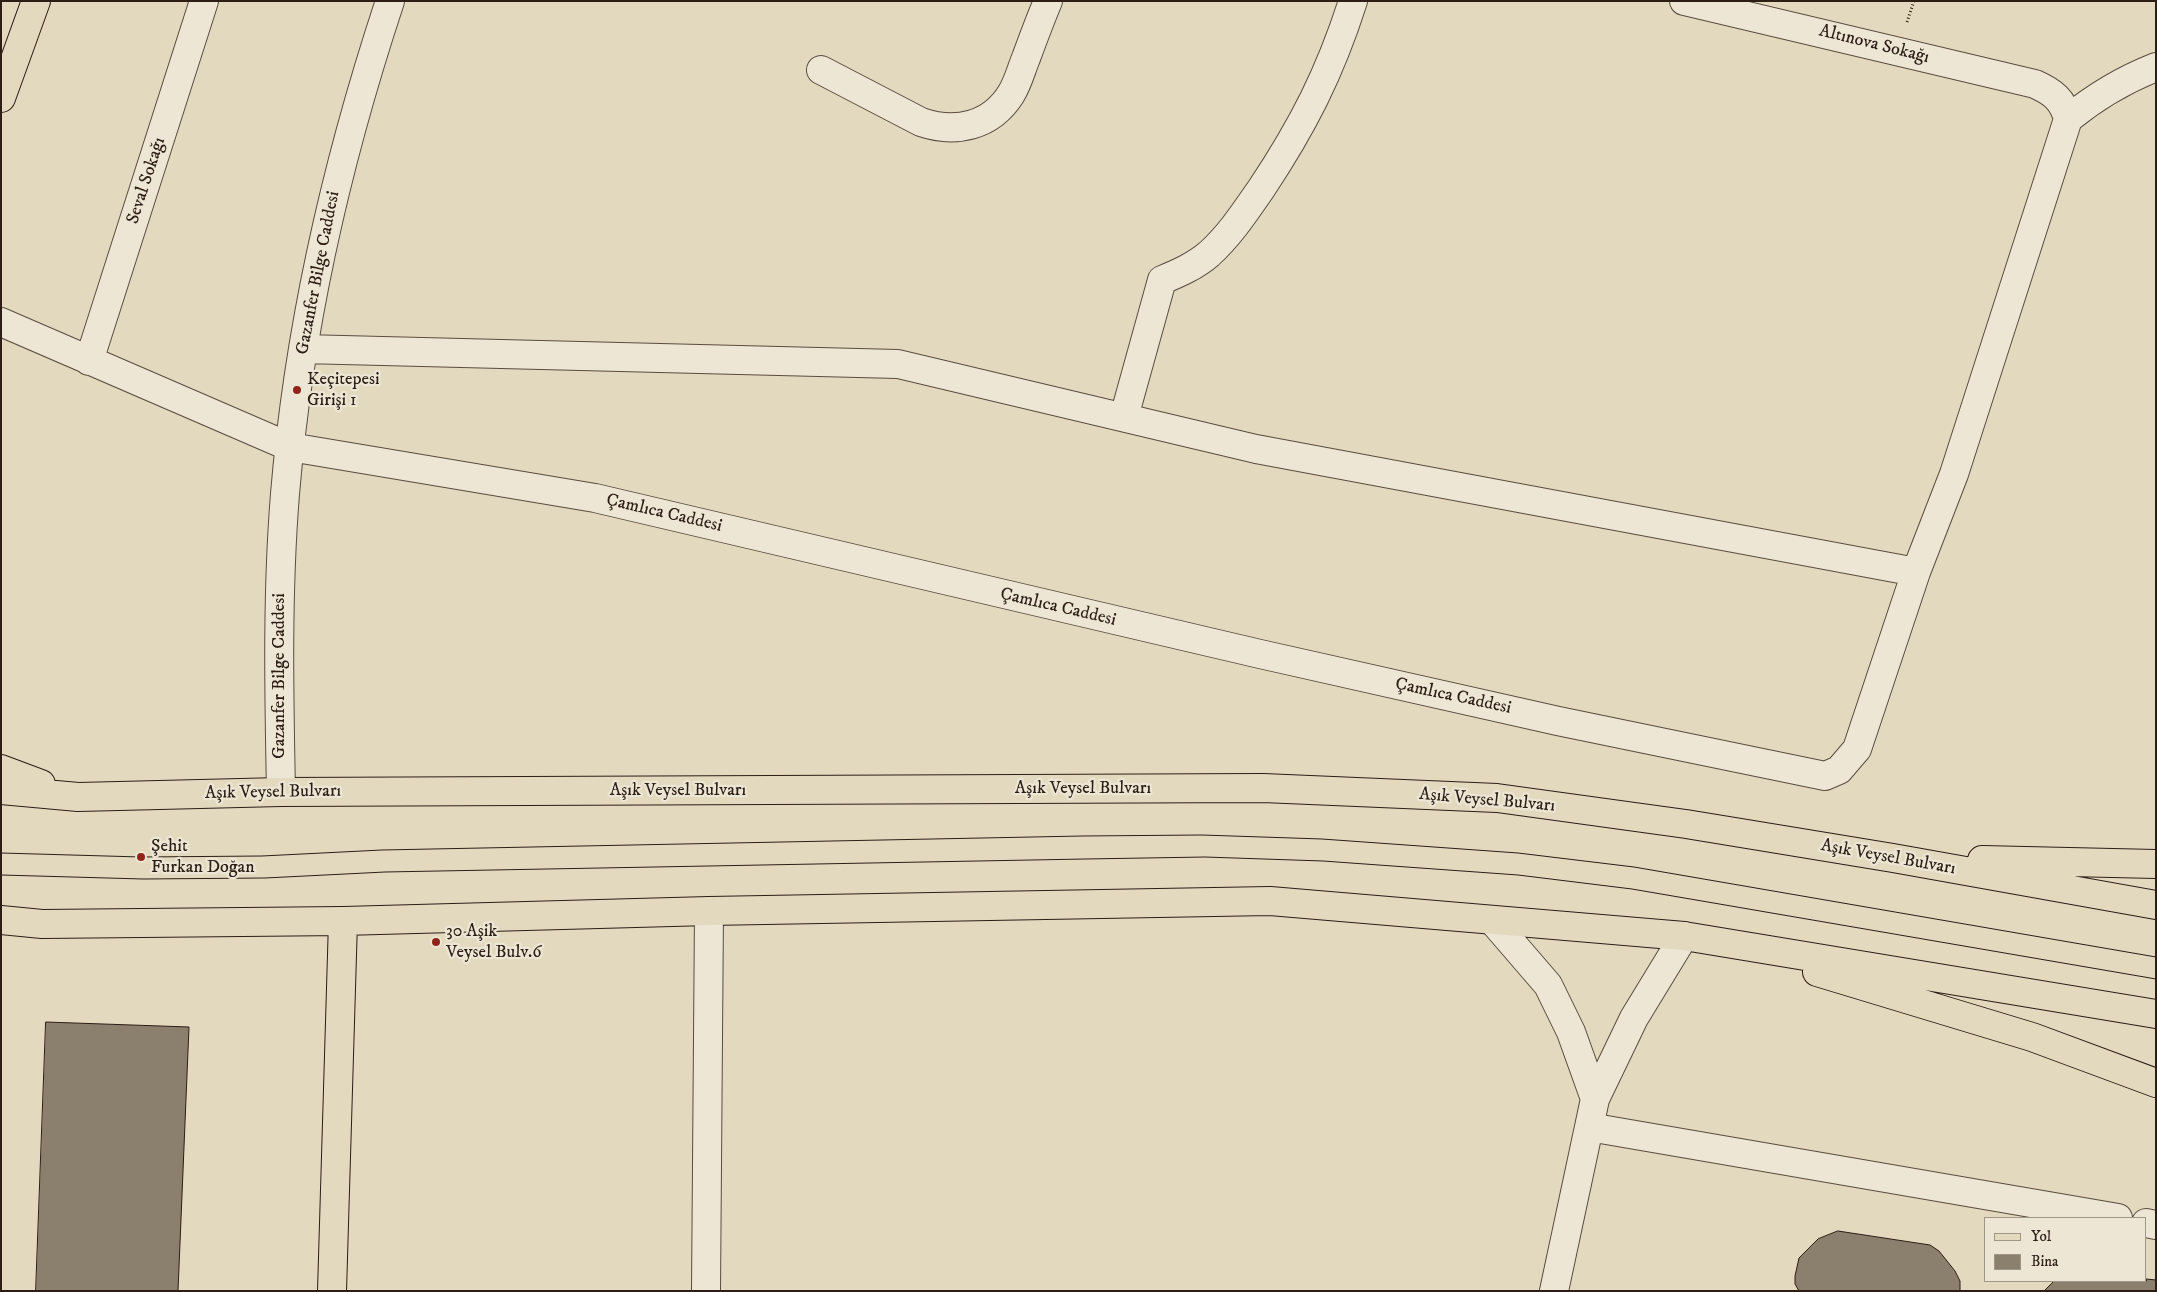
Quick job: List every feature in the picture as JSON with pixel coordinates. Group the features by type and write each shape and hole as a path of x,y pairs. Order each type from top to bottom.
{"main road":[{"path":"1,98 36,1"},
{"path":"1,769 78,797"},
{"name":"Aşık Veysel Bulvarı","path":"1,790 78,797 281,792 1263,788 1497,798 1686,824 1893,858 2156,905"},
{"path":"1893,858 2156,864"},
{"path":"1,920 42,924 343,921 709,911 1270,901 1684,936 2156,1014"},
{"path":"332,1291 343,921"},
{"path":"1,931 42,924"},
{"path":"1710,940 2032,1037 2156,1083"}],"street":[{"name":"Seval Sokağı","path":"89,361 204,1"},
{"name":"Gazanfer Bilge Caddesi","path":"281,792 280,598 285,494 303,349 331,202 356,110 390,1"},
{"path":"821,70 937,128 954,129 971,126 988,119 1002,107 1012,92 1048,1"},
{"path":"1124,417 1162,280 1186,270 1207,256 1228,236 1282,158 1315,100 1336,51 1353,1"},
{"name":"Altınova Sokağı","path":"1684,1 2035,84 2048,90 2064,109"},
{"path":"303,349 898,364 1256,449 1916,572 1954,474 2064,109 2132,76 2156,67"},
{"name":"Çamlıca Caddesi","path":"1,322 290,447 595,498 1260,654 1558,720 1825,776 1839,770 1858,749 1916,572"},
{"path":"706,1291 709,911"},
{"path":"1492,920 1548,985 1570,1032 1595,1099"},
{"path":"1554,1291 1595,1099 1634,1018 1684,936"},
{"path":"1589,1127 2112,1217"}],"building":[{"path":"46,1022 189,1027 178,1291 36,1291"},
{"path":"1838,1231 1930,1245 1939,1251 1955,1271 1960,1281 1960,1291 1799,1291 1795,1284 1795,1276 1799,1258 1818,1239"},
{"path":"2147,1279 2156,1280 2156,1291 2044,1291 2053,1282 2147,1282"}],"tram line":[{"path":"1,853 141,857 262,856 382,850 1082,836 1202,835 1322,839 1518,853 1634,867 2156,957"},
{"path":"1,875 143,879 265,878 385,872 1205,857 1323,861 1518,875 1632,889 2156,979"}],"place":[{"name":"Keçitepesi Girişi 1","path":"297,390"},
{"name":"Şehit Furkan Doğan","path":"141,857"},
{"name":"30 Aşik Veysel Bulv.6","path":"436,942"}]}
